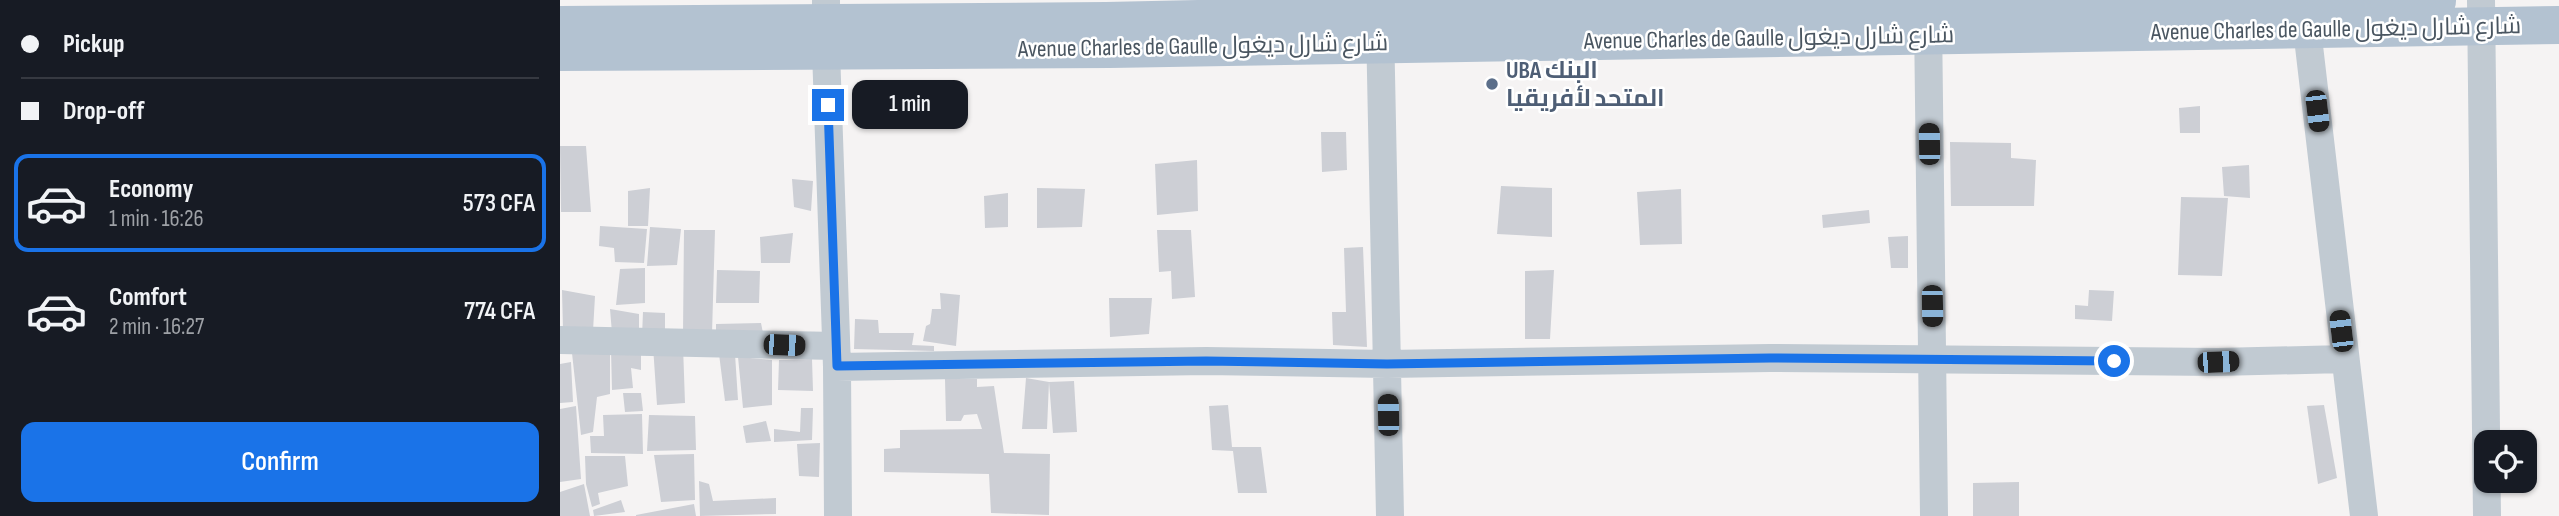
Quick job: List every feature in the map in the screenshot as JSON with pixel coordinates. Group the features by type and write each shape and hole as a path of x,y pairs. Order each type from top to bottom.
{"main road":[{"name":"Avenue Charles de Gaulle شارع شارل ديغول","path":"2481,9 2512,0"},
{"name":"Avenue Charles de Gaulle شارع شارل ديغول","path":"560,25 2481,9 2559,25"},
{"name":"Avenue Charles de Gaulle شارع شارل ديغول","path":"560,52 826,24"}],"street":[{"path":"2481,9 2487,516"},
{"path":"2304,10 2364,516"},
{"path":"1928,15 1934,516"},
{"path":"1380,19 1390,516"},
{"path":"826,24 837,356 838,516"},
{"path":"560,340 837,356 1387,364 1770,358 2218,362 2344,359"}],"building":[{"path":"2200,106 2200,133 2180,133 2179,108"},
{"path":"1321,132 1346,132 1347,170 1322,172"},
{"path":"1950,142 2011,143 2011,158 2036,160 2034,206 1951,206"},
{"path":"560,146 586,146 591,212 561,212"},
{"path":"1197,160 1198,211 1157,215 1155,164"},
{"path":"2249,165 2250,198 2224,196 2222,167"},
{"path":"792,179 813,181 811,211 794,207"},
{"path":"1501,186 1552,188 1552,237 1497,234"},
{"path":"650,188 648,226 628,226 628,191"},
{"path":"1037,188 1085,189 1082,227 1037,228"},
{"path":"1681,189 1682,244 1640,245 1637,192"},
{"path":"1008,193 1008,227 985,228 984,196"},
{"path":"2181,197 2228,198 2222,276 2178,275"},
{"path":"1869,210 1870,223 1823,228 1822,215"},
{"path":"600,226 647,229 644,263 615,262 614,248 599,246"},
{"path":"650,227 681,229 677,265 647,266"},
{"path":"684,230 715,230 712,334 683,333"},
{"path":"1157,230 1191,230 1195,297 1172,299 1171,271 1159,272"},
{"path":"793,233 790,263 761,263 760,237"},
{"path":"1908,236 1908,268 1891,268 1888,237"},
{"path":"1363,247 1367,347 1333,345 1332,312 1346,312 1344,248"},
{"path":"645,268 645,303 616,305 620,269"},
{"path":"717,270 760,271 759,303 716,303"},
{"path":"1554,270 1550,339 1525,339 1525,271"},
{"path":"562,290 595,296 593,331 563,331"},
{"path":"2089,290 2114,291 2112,321 2075,319 2075,305 2088,306"},
{"path":"940,293 960,295 956,346 923,341 926,326 930,324 932,309 941,309"},
{"path":"1109,298 1152,298 1149,334 1110,337"},
{"path":"610,309 639,314 639,333 612,333"},
{"path":"643,312 665,313 665,336 642,336"},
{"path":"855,319 878,320 879,333 914,333 912,345 934,346 934,351 854,349"},
{"path":"761,323 764,338 716,335 716,324"},
{"path":"571,344 610,345 610,394 597,397 593,432 581,435"},
{"path":"641,346 641,370 631,368 633,388 612,390 611,350"},
{"path":"653,346 683,346 685,403 657,405"},
{"path":"719,354 735,354 738,400 725,401"},
{"path":"738,357 772,360 772,405 743,408"},
{"path":"812,359 813,391 778,390 779,360"},
{"path":"571,362 573,402 560,403 560,364"},
{"path":"1026,378 1049,382 1047,429 1022,429"},
{"path":"945,379 977,379 977,387 994,386 1004,453 1050,454 1049,515 991,513 989,474 884,472 884,449 900,448 900,430 982,429 977,414 964,415 961,421 946,421"},
{"path":"1074,381 1077,432 1053,433 1049,382"},
{"path":"623,393 641,393 643,411 625,412"},
{"path":"1228,405 1232,447 1261,447 1267,493 1238,493 1233,451 1212,450 1209,406"},
{"path":"2324,405 2337,478 2318,484 2307,406"},
{"path":"576,406 581,479 560,482 560,409"},
{"path":"801,408 813,408 812,440 774,442 774,429 800,432"},
{"path":"642,414 643,454 591,453 590,436 604,436 603,415"},
{"path":"649,415 695,416 696,450 647,451"},
{"path":"766,421 771,441 746,443 743,426"},
{"path":"820,443 819,477 799,476 797,444"},
{"path":"694,454 695,500 661,502 654,455"},
{"path":"585,456 625,456 628,486 598,493 600,504 592,507 586,484"},
{"path":"699,481 709,484 713,501 776,498 776,514 700,516"},
{"path":"2019,482 2019,516 1973,516 1973,483"},
{"path":"584,484 590,516 560,516 560,492"},
{"path":"621,500 625,512 594,516 593,510"},
{"path":"694,504 696,516 636,516 636,515"}],"place":[{"name":"UBA البنك المتحد لأفريقيا","path":"1492,84"}],"route":[{"path":"828,105 837,366 1206,361 1387,364 1770,358 2114,361"}]}
